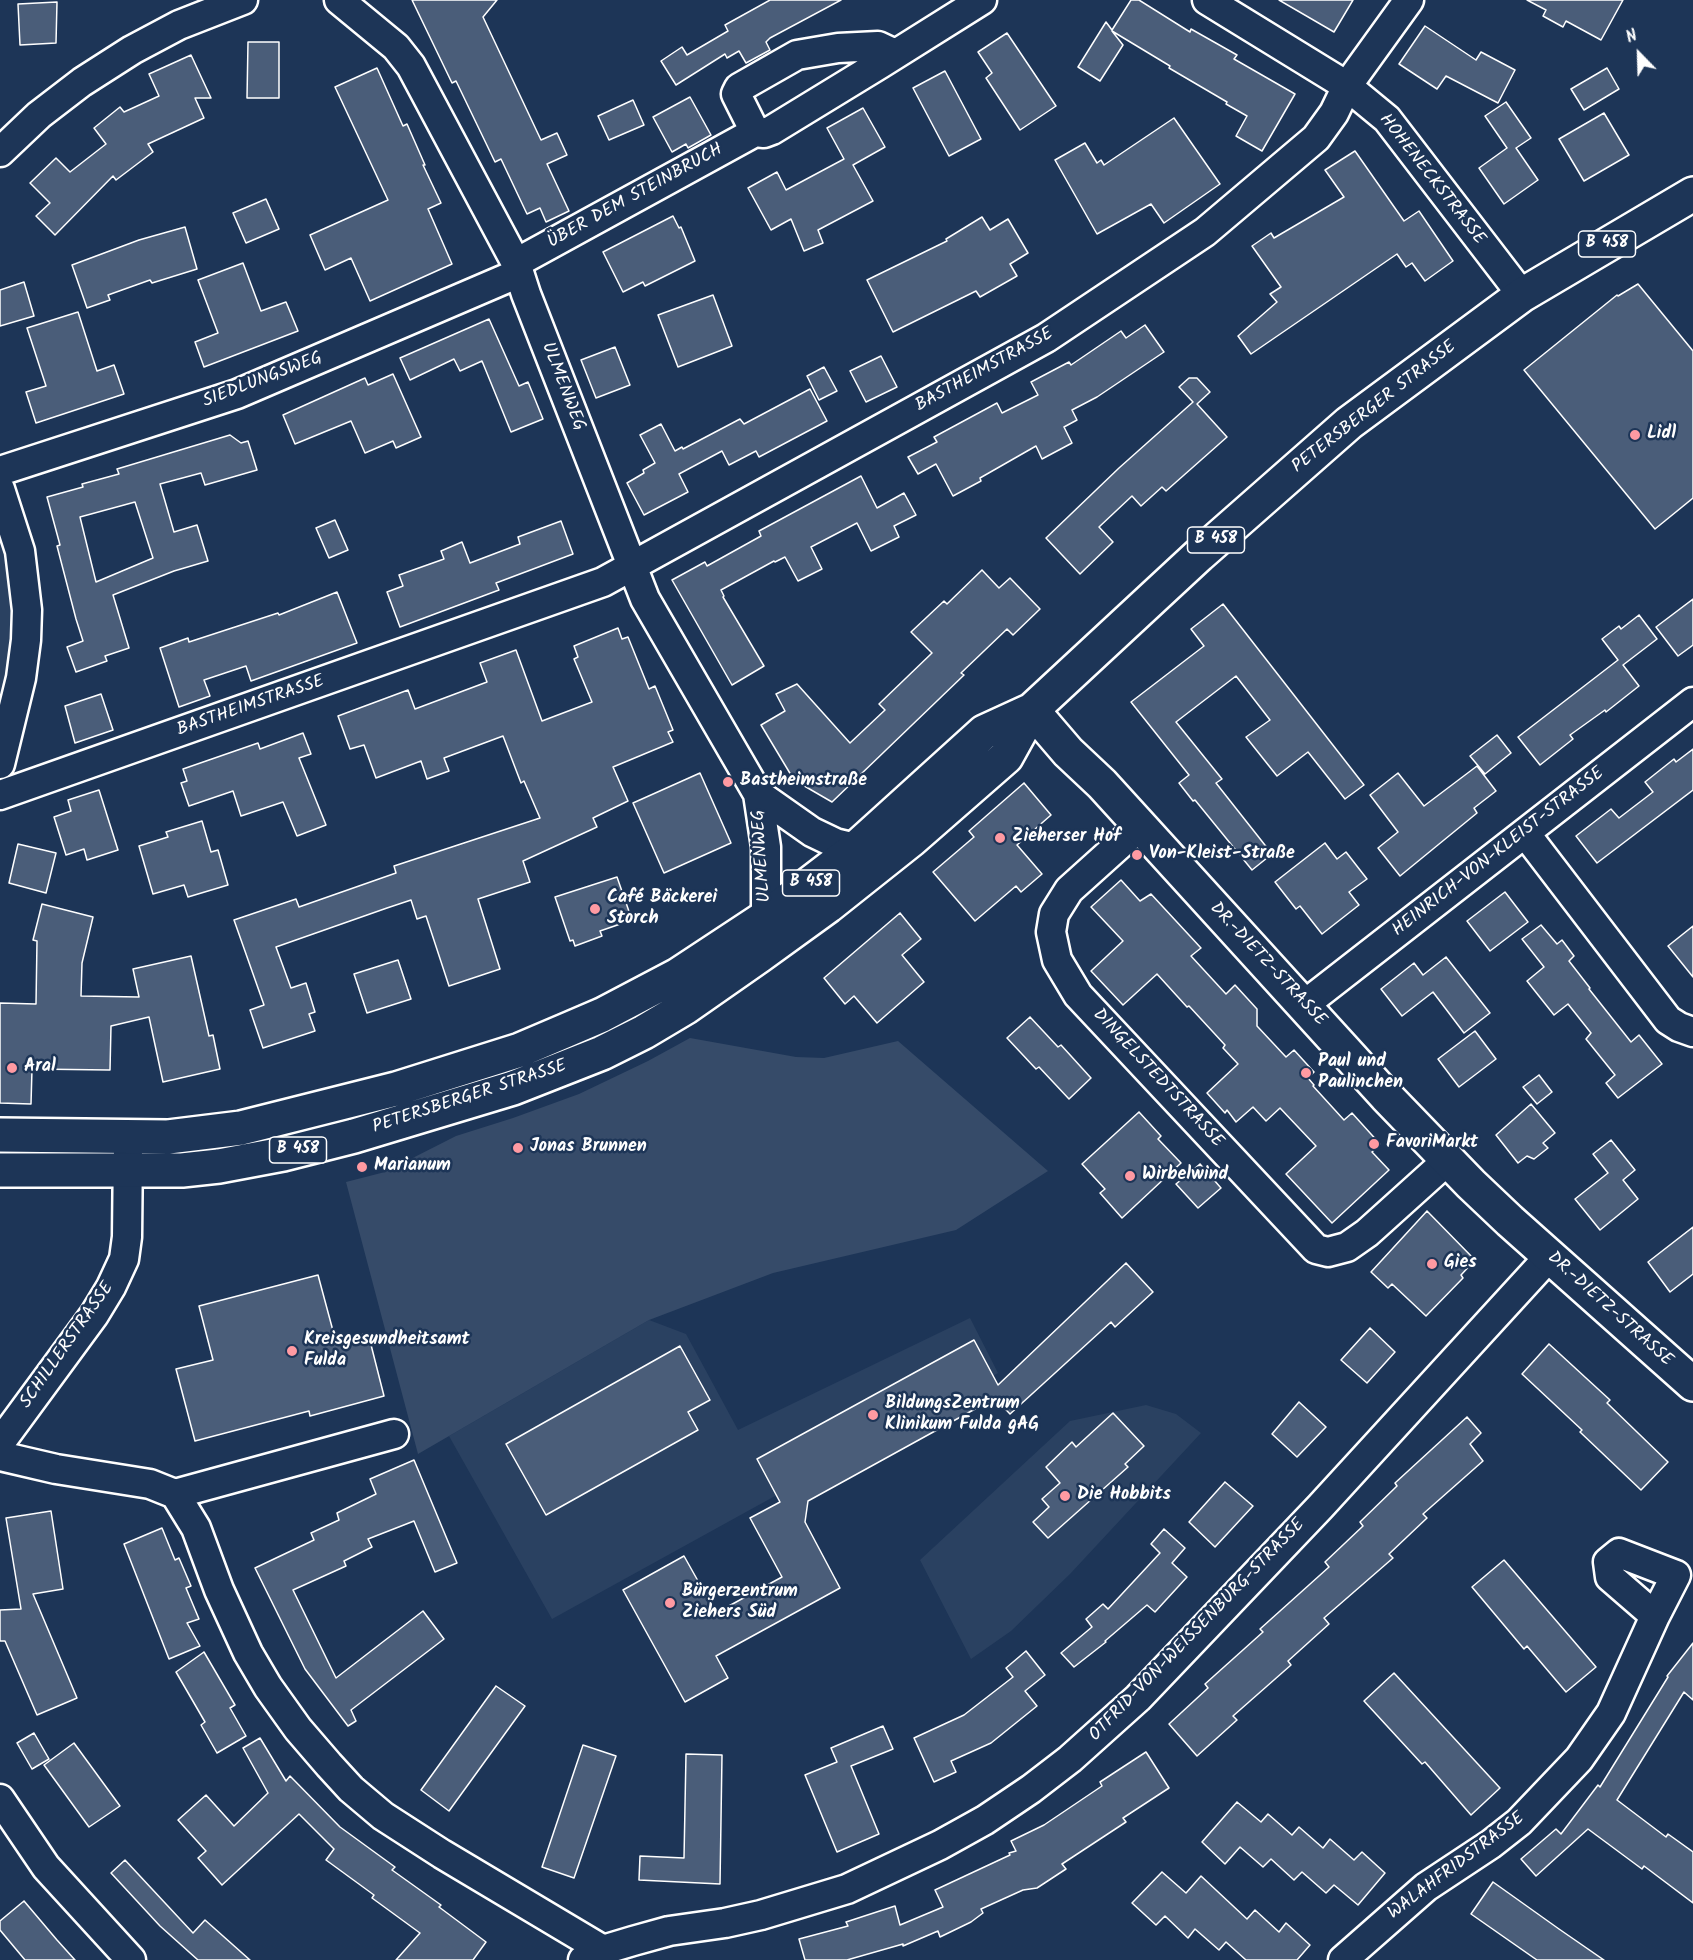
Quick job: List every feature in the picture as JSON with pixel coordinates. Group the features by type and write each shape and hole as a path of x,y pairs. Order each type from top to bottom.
{"main road":[{"name":"PETERSBERGER STRASSE","path":"0,1170 182,1170 219,1167 283,1154 354,1136 513,1088 591,1057 645,1032 686,1007 768,950 911,840 1006,757 1032,710 1199,555 1349,423 1522,295 1693,194"},
{"name":"PETERSBERGER STRASSE","path":"0,1135 128,1137 178,1135 241,1128 396,1089 520,1050 629,1001 678,975 766,918 856,848 984,732 1032,710"},
{"name":"DR.-DIETZ-STRASSE","path":"1032,710 1068,752 1102,784 1386,1096 1448,1160 1549,1257 1693,1384"}],"street":[{"path":"0,152 39,115 82,82 132,50 179,25 243,0"},
{"name":"ULMENWEG","path":"339,0 396,47 411,66 518,268 645,599 758,794 766,847 766,918"},
{"name":"ÜBER DEM STEINBRUCH","path":"518,268 755,132 764,133 772,130 982,0"},
{"name":"HOHENECKSTRASSE","path":"1208,0 1347,86 1387,119 1522,295"},
{"name":"BASTHEIMSTRASSE","path":"0,795 603,582 1046,338 1205,232 1316,138 1334,113 1347,86 1409,0"},
{"path":"755,132 736,94 739,88 797,56 838,48 878,46 895,54"},
{"name":"SIEDLUNGSWEG","path":"0,471 237,394 518,268"},
{"path":"0,489 15,529 20,551 27,610 21,678 0,764"},
{"name":"HEINRICH-VON-KLEIST-STRASSE","path":"1304,1005 1693,702"},
{"name":"ULMENWEG","path":"758,794 812,832 835,843 856,848"},
{"name":"DINGELSTEDTSTRASSE","path":"1139,827 1070,890 1054,914 1051,932 1057,960 1078,995 1316,1250 1328,1252 1347,1247 1448,1160"},
{"path":"1525,833 1668,1020 1679,1028 1693,1032"},
{"name":"SCHILLERSTRASSE","path":"0,1443 94,1315 124,1259 127,1237 128,1137"},
{"name":"OTFRID-VON-WEISSENBURG-STRASSE","path":"175,1494 196,1528 219,1590 248,1653 268,1687 298,1729 329,1765 351,1789 383,1816 593,1955 669,1931 761,1915 847,1890 898,1867 986,1820 1031,1789 1071,1759 1138,1698 1183,1652 1320,1507 1549,1257"},
{"path":"0,1456 56,1469 150,1484 175,1494 394,1434"},
{"name":"WALAHFRIDSTRASSE","path":"1343,1960 1426,1887 1491,1844 1542,1800 1579,1759 1611,1713 1655,1616"},
{"path":"0,1799 46,1867 131,1960"}],"shaded area":[{"path":"0,529 4,537 17,636 0,718"},
{"path":"690,1038 796,1057 824,1058 898,1041 1048,1171 956,1230 773,1273 649,1320 418,1454 346,1182 385,1172 456,1136 579,1094"},
{"path":"970,1318 998,1373 552,1619 449,1436 649,1320 686,1334 738,1430"},
{"name":"Die Hobbits","path":"1146,1405 1176,1414 1201,1433 1070,1574 1011,1631 971,1659 920,1560 1070,1421"}],"building":[{"path":"412,0 497,0 483,17 541,140 557,133 567,155 547,164 569,211 546,222 540,208 527,214 501,159 495,162 456,81 452,83"},
{"path":"770,0 841,0 770,38 766,42 770,50 746,63 739,51 727,58 725,54 676,85 661,61 682,47 687,55 728,31 725,25"},
{"path":"1131,0 1139,0 1190,32 1191,29 1237,55 1234,59 1295,94 1262,151 1236,136 1247,116 1112,31 1123,45 1100,81 1078,67 1106,22 1112,30"},
{"path":"1279,0 1353,0 1334,32"},
{"path":"1527,0 1623,0 1601,40 1566,21 1563,27 1543,16 1546,10"},
{"path":"57,2 56,43 20,45 18,4"},
{"path":"1425,26 1476,60 1481,52 1515,70 1498,103 1446,76 1437,89 1399,64"},
{"path":"1007,33 1056,106 1020,130 986,78 992,73 978,52"},
{"path":"248,42 279,42 279,98 247,98"},
{"path":"191,55 211,98 195,98 204,118 148,144 153,152 116,180 113,176 55,235 36,216 50,203 30,183 56,158 70,172 106,144 94,128 120,107 124,112 159,96 149,74"},
{"path":"377,68 403,126 407,124 441,203 428,209 452,264 370,301 351,258 325,270 310,235 388,200 335,87"},
{"path":"1607,68 1619,89 1584,110 1571,89"},
{"path":"945,71 981,139 949,156 913,88"},
{"path":"690,97 711,135 688,148 686,144 672,152 653,117"},
{"path":"633,100 644,125 609,140 598,116"},
{"path":"1506,102 1531,138 1516,148 1538,180 1504,204 1479,168 1507,148 1485,116"},
{"path":"863,108 885,147 853,165 873,201 818,230 823,243 804,251 791,219 771,230 748,188 777,172 786,190 844,159 827,128"},
{"path":"1604,113 1629,155 1584,181 1559,139"},
{"path":"1174,118 1220,184 1164,223 1151,204 1097,234 1055,160 1085,143 1097,163 1101,160 1104,165"},
{"path":"1355,151 1404,221 1419,211 1453,261 1425,281 1412,263 1406,267 1397,254 1251,354 1238,336 1277,302 1270,294 1281,287 1252,246 1271,233 1274,238 1344,197 1325,170"},
{"path":"266,199 279,229 246,243 233,213"},
{"path":"673,216 679,228 681,227 695,261 645,286 643,282 623,292 603,252"},
{"path":"982,217 990,230 1008,219 1028,253 1010,264 1017,276 980,297 976,291 893,332 867,280 947,241 946,239"},
{"path":"185,227 197,269 152,283 150,280 108,295 110,300 87,308 72,265 139,240"},
{"path":"243,263 261,311 286,302 298,331 204,367 195,342 218,333 198,280"},
{"path":"24,282 34,316 0,326 0,290"},
{"name":"Lidl","path":"1638,284 1693,351 1693,498 1655,529 1524,370 1617,295"},
{"path":"713,295 732,346 678,367 658,315"},
{"path":"78,312 97,371 114,365 124,394 36,423 26,392 46,386 27,328"},
{"path":"489,319 519,386 528,382 543,419 511,432 482,361 460,371 454,359 410,380 400,358"},
{"path":"1145,325 1164,352 1097,397 1072,410 1077,420 1064,427 1072,443 1042,459 1036,446 953,496 936,464 918,474 908,457 937,442 934,437 997,403 1002,413 1038,395 1031,382 1069,362 1071,365 1121,331 1126,338"},
{"path":"615,347 630,385 596,398 581,360"},
{"path":"881,356 897,387 866,402 850,371"},
{"path":"824,367 837,391 819,400 807,376"},
{"path":"393,374 421,437 396,448 393,441 365,453 351,421 295,444 283,415 365,378 368,385"},
{"path":"1189,378 1197,378 1210,392 1197,404 1227,437 1166,491 1162,487 1141,506 1132,496 1099,527 1113,542 1080,574 1046,538 1119,468 1193,402 1179,387"},
{"path":"810,389 827,421 759,457 756,451 729,465 722,451 679,474 688,492 644,515 627,483 655,463 640,435 661,424 675,451 682,447 683,449 740,419 744,424"},
{"path":"230,435 241,443 248,441 257,470 205,485 201,473 160,484 174,532 197,525 208,561 174,571 113,595 129,648 105,656 107,661 76,672 67,647 83,641 57,546 60,545 47,497 119,474 117,469","holes":["135,502 153,558 96,582 80,517"]},
{"path":"861,476 877,508 904,493 916,515 894,526 899,537 871,551 857,523 811,547 822,569 798,581 785,557 721,590 764,666 732,685 672,580 705,562 707,566 761,536 759,531"},
{"path":"335,520 348,550 329,558 316,528"},
{"path":"561,521 573,554 496,583 499,590 400,627 387,592 403,586 399,575 444,559 441,551 462,542 470,563 520,544 518,537"},
{"path":"982,570 999,588 1010,578 1040,609 1013,635 1007,629 961,673 964,675 832,802 794,780 761,725 785,711 776,694 797,684 850,743 885,710 879,704 932,653 911,632 944,601 947,604"},
{"path":"337,592 357,643 251,681 246,666 204,680 210,696 179,707 160,648 188,638 189,642 278,613 279,615"},
{"path":"1693,599 1693,645 1678,656 1656,627"},
{"path":"1223,604 1364,785 1345,799 1308,752 1277,776 1246,737 1270,720 1236,676 1176,722 1222,779 1216,783 1272,854 1252,870 1179,783 1189,775 1131,702 1204,646 1191,629"},
{"path":"1639,615 1657,639 1623,665 1639,686 1606,712 1605,710 1570,735 1573,739 1540,765 1518,737 1618,660 1602,639 1619,626 1621,629"},
{"path":"618,628 622,639 628,637 649,689 655,686 673,730 668,732 673,742 613,767 628,801 593,818 597,827 523,861 530,882 478,899 500,969 449,986 426,916 417,919 411,900 276,947 291,988 306,983 315,1012 309,1014 315,1031 263,1048 250,1010 264,1005 234,920 296,899 299,907 396,873 394,866 540,818 524,781 521,783 503,736 444,758 449,771 427,779 421,761 376,778 364,745 350,749 338,716 408,690 415,709 487,682 480,663 516,650 542,721 592,702 574,659 578,657 574,646"},
{"path":"101,694 113,730 75,743 65,706"},
{"path":"303,733 311,754 299,758 326,825 297,836 283,802 241,816 233,791 189,806 181,783 187,781 183,769 258,743 260,749"},
{"path":"1497,735 1511,753 1485,774 1470,756"},
{"path":"1693,749 1693,790 1597,863 1576,836 1611,809 1619,818 1653,792 1645,782 1674,759 1676,762"},
{"path":"1477,766 1496,791 1474,808 1477,813 1400,876 1378,848 1398,832 1370,795 1398,773 1424,806"},
{"path":"700,773 731,843 664,873 633,803"},
{"path":"1024,783 1051,815 1017,845 1042,874 1021,892 1016,886 975,921 933,872 974,837 969,831"},
{"path":"99,790 118,850 87,860 84,849 66,855 54,817 71,811 68,800"},
{"path":"202,821 211,852 218,850 228,885 188,897 184,885 153,894 139,846 168,837 166,832"},
{"path":"1325,843 1337,859 1346,852 1367,879 1349,892 1359,905 1322,934 1300,906 1296,909 1275,882"},
{"path":"18,844 56,853 46,893 9,883"},
{"path":"617,877 632,920 600,931 602,936 575,946 573,940 570,941 555,897"},
{"path":"1121,880 1140,901 1151,894 1201,948 1191,956 1226,994 1235,985 1257,1009 1257,1026 1286,1057 1294,1050 1314,1072 1308,1078 1313,1086 1344,1120 1352,1113 1380,1144 1372,1152 1389,1170 1332,1223 1286,1174 1316,1146 1280,1108 1266,1121 1253,1107 1236,1122 1227,1110 1225,1113 1207,1093 1238,1064 1223,1048 1225,1045 1189,1006 1187,1007 1157,974 1123,1005 1091,971 1123,941 1091,907"},
{"path":"1505,892 1528,922 1490,951 1467,921"},
{"path":"42,904 93,917 82,963 81,996 139,997 133,969 191,956 209,1036 213,1035 220,1069 163,1082 149,1017 111,1026 110,1070 32,1069 31,1104 0,1103 0,1003 36,1004 37,941 33,940"},
{"path":"900,913 921,939 902,955 924,982 877,1023 854,996 845,1004 824,978"},
{"path":"1541,925 1557,944 1562,940 1574,956 1569,961 1631,1042 1639,1035 1662,1064 1618,1098 1606,1083 1615,1075 1586,1039 1591,1033 1568,1004 1554,1015 1527,981 1544,967 1522,939"},
{"path":"1693,926 1693,977 1668,946"},
{"path":"1446,957 1490,1013 1464,1033 1433,992 1402,1016 1381,989 1414,963 1423,975"},
{"path":"398,960 411,999 367,1013 354,974"},
{"path":"1030,1017 1058,1047 1061,1045 1091,1078 1069,1099 1007,1038"},
{"path":"1475,1031 1496,1059 1459,1087 1438,1059"},
{"path":"1539,1075 1552,1092 1537,1104 1523,1087"},
{"path":"1531,1104 1555,1133 1543,1143 1548,1148 1534,1159 1527,1156 1518,1163 1496,1135"},
{"name":"Wirbelwind","path":"1139,1112 1161,1136 1158,1139 1181,1163 1122,1218 1100,1193 1105,1189 1082,1164"},
{"path":"1611,1140 1635,1170 1623,1180 1638,1199 1600,1230 1575,1199 1608,1173 1593,1154"},
{"path":"1200,1164 1221,1188 1198,1208 1176,1184"},
{"path":"1427,1211 1475,1260 1461,1275 1463,1278 1426,1316 1392,1284 1388,1288 1371,1272"},
{"path":"1693,1227 1693,1274 1670,1292 1648,1262"},
{"path":"1126,1263 1153,1292 1115,1327 1111,1322 1010,1414 995,1398 808,1501 805,1522 840,1588 716,1656 728,1678 685,1702 623,1590 684,1556 716,1613 782,1577 750,1518 780,1502 757,1459 974,1340 998,1385"},
{"name":"Kreisgesundheitsamt Fulda","path":"318,1275 336,1342 368,1333 384,1396 310,1416 309,1411 195,1441 176,1369 213,1360 199,1306"},
{"path":"1370,1328 1395,1352 1367,1383 1341,1360"},
{"path":"1549,1344 1610,1400 1607,1403 1668,1462 1641,1490 1522,1374"},
{"path":"680,1346 710,1400 688,1412 698,1430 546,1515 506,1444"},
{"path":"1299,1402 1326,1427 1297,1457 1272,1434"},
{"path":"1113,1413 1144,1446 1125,1464 1128,1467 1048,1538 1033,1522 1049,1507 1042,1499 1060,1483 1046,1467 1072,1442 1076,1447"},
{"path":"1467,1417 1481,1433 1470,1444 1483,1461 1423,1514 1427,1518 1389,1554 1393,1558 1324,1618 1329,1624 1288,1661 1291,1665 1233,1716 1237,1720 1197,1756 1169,1724 1208,1688 1205,1684 1263,1632 1260,1629 1329,1567 1325,1562 1363,1526 1360,1522 1397,1486 1395,1483"},
{"path":"414,1460 457,1563 435,1572 414,1521 368,1539 372,1547 344,1561 346,1566 293,1590 336,1678 423,1611 444,1639 351,1710 356,1721 348,1726 305,1669 255,1568 314,1540 311,1533 339,1520 337,1513 376,1494 370,1479"},
{"path":"1225,1482 1253,1506 1215,1547 1189,1522"},
{"path":"51,1511 63,1589 33,1594 77,1698 37,1715 5,1641 0,1641 0,1610 21,1609 6,1518"},
{"path":"162,1528 175,1560 179,1558 191,1586 186,1588 199,1619 187,1623 200,1646 169,1659 124,1544"},
{"path":"1164,1529 1185,1548 1172,1563 1187,1577 1155,1612 1147,1605 1074,1667 1061,1653 1092,1627 1086,1619 1103,1604 1108,1609 1160,1553 1151,1544"},
{"path":"1504,1560 1596,1667 1566,1692 1527,1646 1524,1649 1472,1587"},
{"path":"1693,1643 1693,1700 1684,1692 1617,1800 1666,1837 1668,1834 1693,1852 1693,1903 1644,1866 1642,1869 1588,1829 1536,1876 1521,1859 1556,1829 1561,1834 1598,1785 1600,1787 1667,1676"},
{"path":"1026,1651 1045,1675 1025,1691 1037,1706 991,1743 951,1761 956,1772 934,1782 914,1738 964,1715 1013,1677 1006,1668"},
{"path":"204,1652 235,1705 230,1708 246,1736 217,1753 201,1725 205,1722 176,1672"},
{"path":"1394,1673 1500,1788 1471,1815 1425,1762 1422,1764 1364,1701"},
{"path":"496,1686 525,1706 449,1811 421,1790"},
{"path":"883,1726 893,1749 851,1766 879,1834 837,1852 805,1775 837,1762 831,1748"},
{"path":"34,1733 49,1759 32,1769 17,1743"},
{"path":"260,1738 286,1781 290,1776 340,1827 395,1867 392,1870 441,1905 439,1907 486,1942 473,1960 396,1960 420,1933 326,1860 334,1849 299,1814 222,1885 198,1858 206,1851 178,1820 206,1795 234,1826 268,1793 243,1748"},
{"path":"74,1743 120,1806 89,1827 44,1765"},
{"path":"583,1745 616,1756 574,1878 542,1867"},
{"path":"1146,1752 1169,1788 1123,1818 1126,1822 1062,1864 1066,1869 1037,1888 1023,1890 981,1909 983,1913 971,1922 940,1937 938,1931 903,1946 903,1944 847,1960 805,1960 799,1939 848,1926 846,1922 895,1906 900,1925 943,1907 935,1890 1010,1855 1009,1853 1016,1851 1011,1841 1044,1825 1102,1786 1100,1782"},
{"path":"686,1754 722,1755 720,1884 639,1880 640,1856 684,1858"},
{"path":"1237,1802 1261,1822 1268,1814 1292,1835 1299,1827 1323,1848 1330,1839 1354,1860 1362,1852 1385,1873 1358,1905 1334,1885 1326,1893 1302,1872 1294,1880 1271,1859 1263,1867 1240,1847 1225,1864 1202,1842"},
{"path":"125,1860 193,1933 205,1920 250,1960 198,1960 160,1926 111,1873"},
{"path":"1162,1872 1186,1893 1201,1876 1247,1919 1255,1910 1279,1932 1286,1923 1310,1945 1297,1960 1246,1960 1226,1942 1219,1950 1195,1929 1188,1938 1165,1916 1156,1925 1132,1903"},
{"path":"1493,1882 1604,1960 1537,1960 1471,1914"},
{"path":"24,1901 75,1960 25,1960 0,1930 0,1921"}],"place":[{"name":"Lidl","path":"1635,435"},
{"name":"Bastheimstraße","path":"728,782"},
{"name":"Zieherser Hof","path":"1000,838"},
{"name":"Von-Kleist-Straße","path":"1137,855"},
{"name":"Café Bäckerei Storch","path":"595,909"},
{"name":"Aral","path":"12,1068"},
{"name":"Paul und Paulinchen","path":"1306,1073"},
{"name":"FavoriMarkt","path":"1374,1144"},
{"name":"Jonas Brunnen","path":"518,1148"},
{"name":"Marianum","path":"362,1167"},
{"name":"Wirbelwind","path":"1130,1176"},
{"name":"Gies","path":"1432,1264"},
{"name":"Kreisgesundheitsamt Fulda","path":"292,1351"},
{"name":"BildungsZentrum Klinikum Fulda gAG","path":"873,1415"},
{"name":"Die Hobbits","path":"1065,1496"},
{"name":"Bürgerzentrum Ziehers Süd","path":"670,1603"}]}
